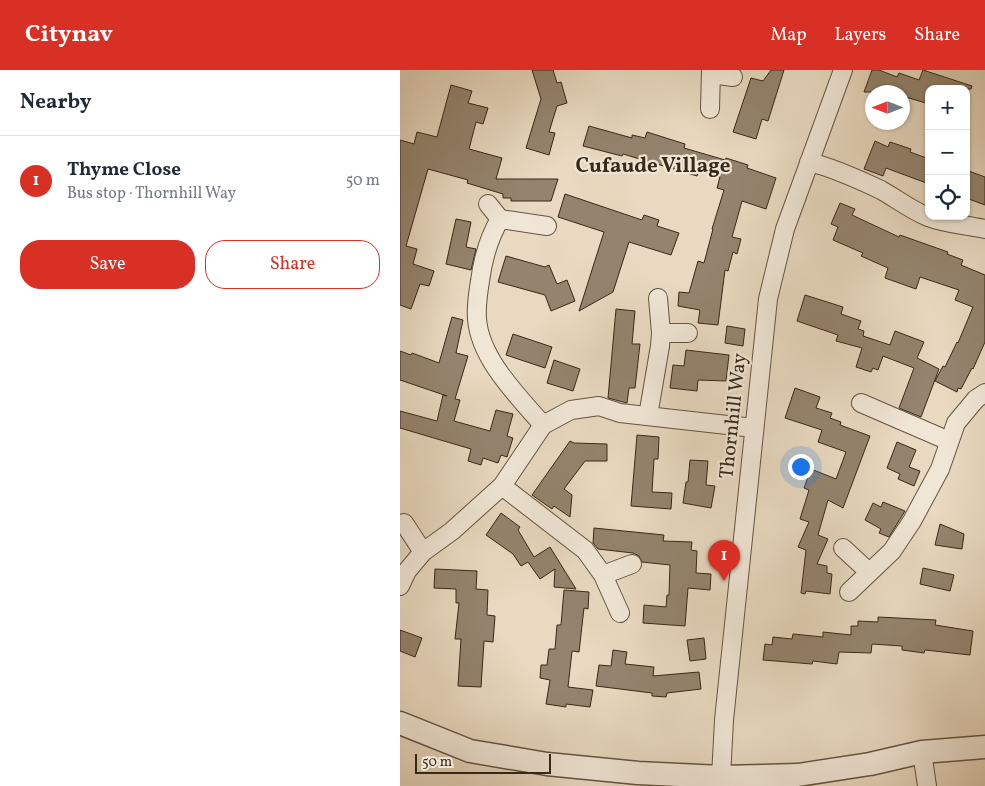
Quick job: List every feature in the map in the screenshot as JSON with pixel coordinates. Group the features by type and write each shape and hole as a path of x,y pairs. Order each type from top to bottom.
{"street":[{"name":"Thornhill Way","path":"721,777 724,720 768,299 786,229 843,70"},
{"path":"710,109 711,72 733,77"},
{"path":"809,162 823,165 881,191 929,217 943,222 985,229"},
{"path":"488,204 500,219 548,226"},
{"path":"500,219 491,234 483,256 478,291 477,320 484,346 505,381 543,425"},
{"path":"648,416 661,333 658,298"},
{"path":"661,333 688,333"},
{"path":"849,592 892,551 912,521 940,469 956,423 976,399 985,392"},
{"path":"861,403 949,441"},
{"path":"400,586 407,571 423,552 452,531 502,486 543,425 571,410 599,406 620,413 754,428"},
{"path":"502,486 585,550 603,575 619,619"},
{"path":"404,523 423,552"},
{"path":"843,548 869,572"},
{"path":"603,575 632,564"},
{"path":"400,723 470,750 547,764 638,774 721,777 798,775 870,764 922,752 985,747"},
{"path":"922,752 927,786"}],"building":[{"path":"532,70 553,70 557,83 561,82 567,103 557,106 549,132 555,133 549,155 526,148 541,99"},
{"path":"771,70 784,70 768,121 762,119 756,139 733,132 751,78 763,81"},
{"path":"872,70 879,70 897,77 899,73 919,80 923,70 969,85 925,85 925,103 910,98 910,85 867,85"},
{"path":"451,85 472,91 468,103 488,108 483,124 476,122 469,149 502,158 496,179 558,179 551,201 511,201 511,198 503,198 503,194 467,183 468,180 428,169 406,246 417,249 413,264 434,271 429,286 420,284 411,309 400,305 400,140 414,144 417,132 437,137"},
{"path":"589,126 632,138 632,135 645,138 647,132 685,144 684,148 748,165 747,168 776,178 766,209 742,201 732,237 741,239 737,254 733,252 728,271 725,270 718,325 698,323 700,310 678,306 679,292 689,293 698,261 704,263 724,190 717,188 720,177 699,171 697,176 623,154 622,156 583,146"},
{"path":"875,141 888,147 890,142 911,149 910,152 925,158 925,183 886,168 883,176 864,169"},
{"path":"970,171 985,177 985,205 970,199"},
{"path":"565,194 642,220 644,215 659,220 657,226 679,233 671,255 629,242 613,292 579,311 604,232 558,217"},
{"path":"840,203 855,209 852,215 899,237 900,235 948,252 947,254 963,260 961,265 985,275 985,342 973,369 961,389 958,388 957,392 935,381 958,343 973,307 955,300 959,290 920,277 916,289 885,278 888,268 861,256 863,253 833,240 838,227 831,224"},
{"path":"456,219 471,222 466,247 476,249 471,270 446,264"},
{"path":"506,256 545,267 549,265 557,284 567,280 575,301 551,311 545,295 498,282"},
{"path":"805,295 843,307 841,314 861,321 858,329 864,331 863,336 890,345 895,331 924,342 917,358 939,369 921,417 899,408 914,368 883,356 878,370 873,368 871,372 856,367 862,348 836,341 838,335 797,321"},
{"path":"616,309 635,311 632,344 640,344 635,388 629,388 627,403 608,398"},
{"path":"452,317 463,320 456,353 468,356 455,399 460,400 454,421 490,431 496,410 513,414 507,436 513,438 507,457 501,455 498,463 483,458 481,465 468,461 471,449 400,428 400,411 437,421 443,395 447,396 400,380 400,351 411,355 412,353 439,363"},
{"path":"727,326 745,329 743,346 725,343"},
{"path":"513,334 552,347 545,368 506,355"},
{"path":"686,350 729,355 726,381 698,380 697,391 670,388 673,365 684,366"},
{"path":"554,360 580,369 573,391 547,383"},
{"path":"795,388 820,397 816,408 832,413 830,418 841,422 840,425 870,436 843,508 828,500 818,535 828,539 817,564 827,566 827,573 832,574 830,594 806,591 805,594 801,593 806,550 798,547 809,522 800,519 809,490 804,488 811,469 836,479 846,452 818,442 822,430 785,418"},
{"path":"637,435 659,437 658,459 654,459 652,492 672,493 671,509 631,506"},
{"path":"570,441 574,443 607,444 607,461 585,461 564,489 572,495 570,517 554,506 552,509 532,495"},
{"path":"897,442 916,450 909,467 920,471 914,486 898,479 900,474 887,468"},
{"path":"690,460 708,461 706,485 715,486 711,508 683,503 686,482 688,482"},
{"path":"883,502 905,511 889,537 879,533 881,529 865,520 873,503 881,507"},
{"path":"501,513 520,527 518,530 534,557 550,547 576,589 554,587 555,569 540,579 528,562 521,566 513,554 486,535"},
{"path":"940,524 964,534 962,549 935,545"},
{"path":"594,528 664,535 663,541 692,542 691,550 697,551 696,573 711,574 710,590 688,588 685,626 643,623 644,605 666,607 667,595 669,595 670,565 642,562 639,556 633,553 598,549 593,543"},
{"path":"923,568 954,575 950,591 920,584"},
{"path":"435,569 477,571 476,589 488,590 487,615 495,616 493,642 484,641 481,687 458,686 461,639 455,639 459,603 456,603 456,589 434,588"},
{"path":"564,590 589,592 588,609 584,608 579,652 572,651 568,687 593,690 590,707 566,704 566,707 546,704 550,680 540,678 541,665 547,665 549,649 555,649 557,625 561,625"},
{"path":"878,617 936,620 935,625 973,631 970,655 925,650 924,653 902,650 902,646 872,644 871,653 839,652 837,664 813,661 812,664 763,660 765,644 772,645 773,637 792,639 793,634 823,637 823,632 851,635 851,626 858,626 858,621 878,622"},
{"path":"400,630 422,638 415,657 400,651"},
{"path":"704,638 706,659 690,661 687,640"},
{"path":"613,650 627,652 625,664 654,667 653,676 699,672 701,689 667,693 666,697 652,696 652,693 596,686 599,665 611,666"}],"place":[{"name":"Thyme Close","path":"724,581"}],"district":[{"name":"Cufaude Village","path":"653,166"}]}
